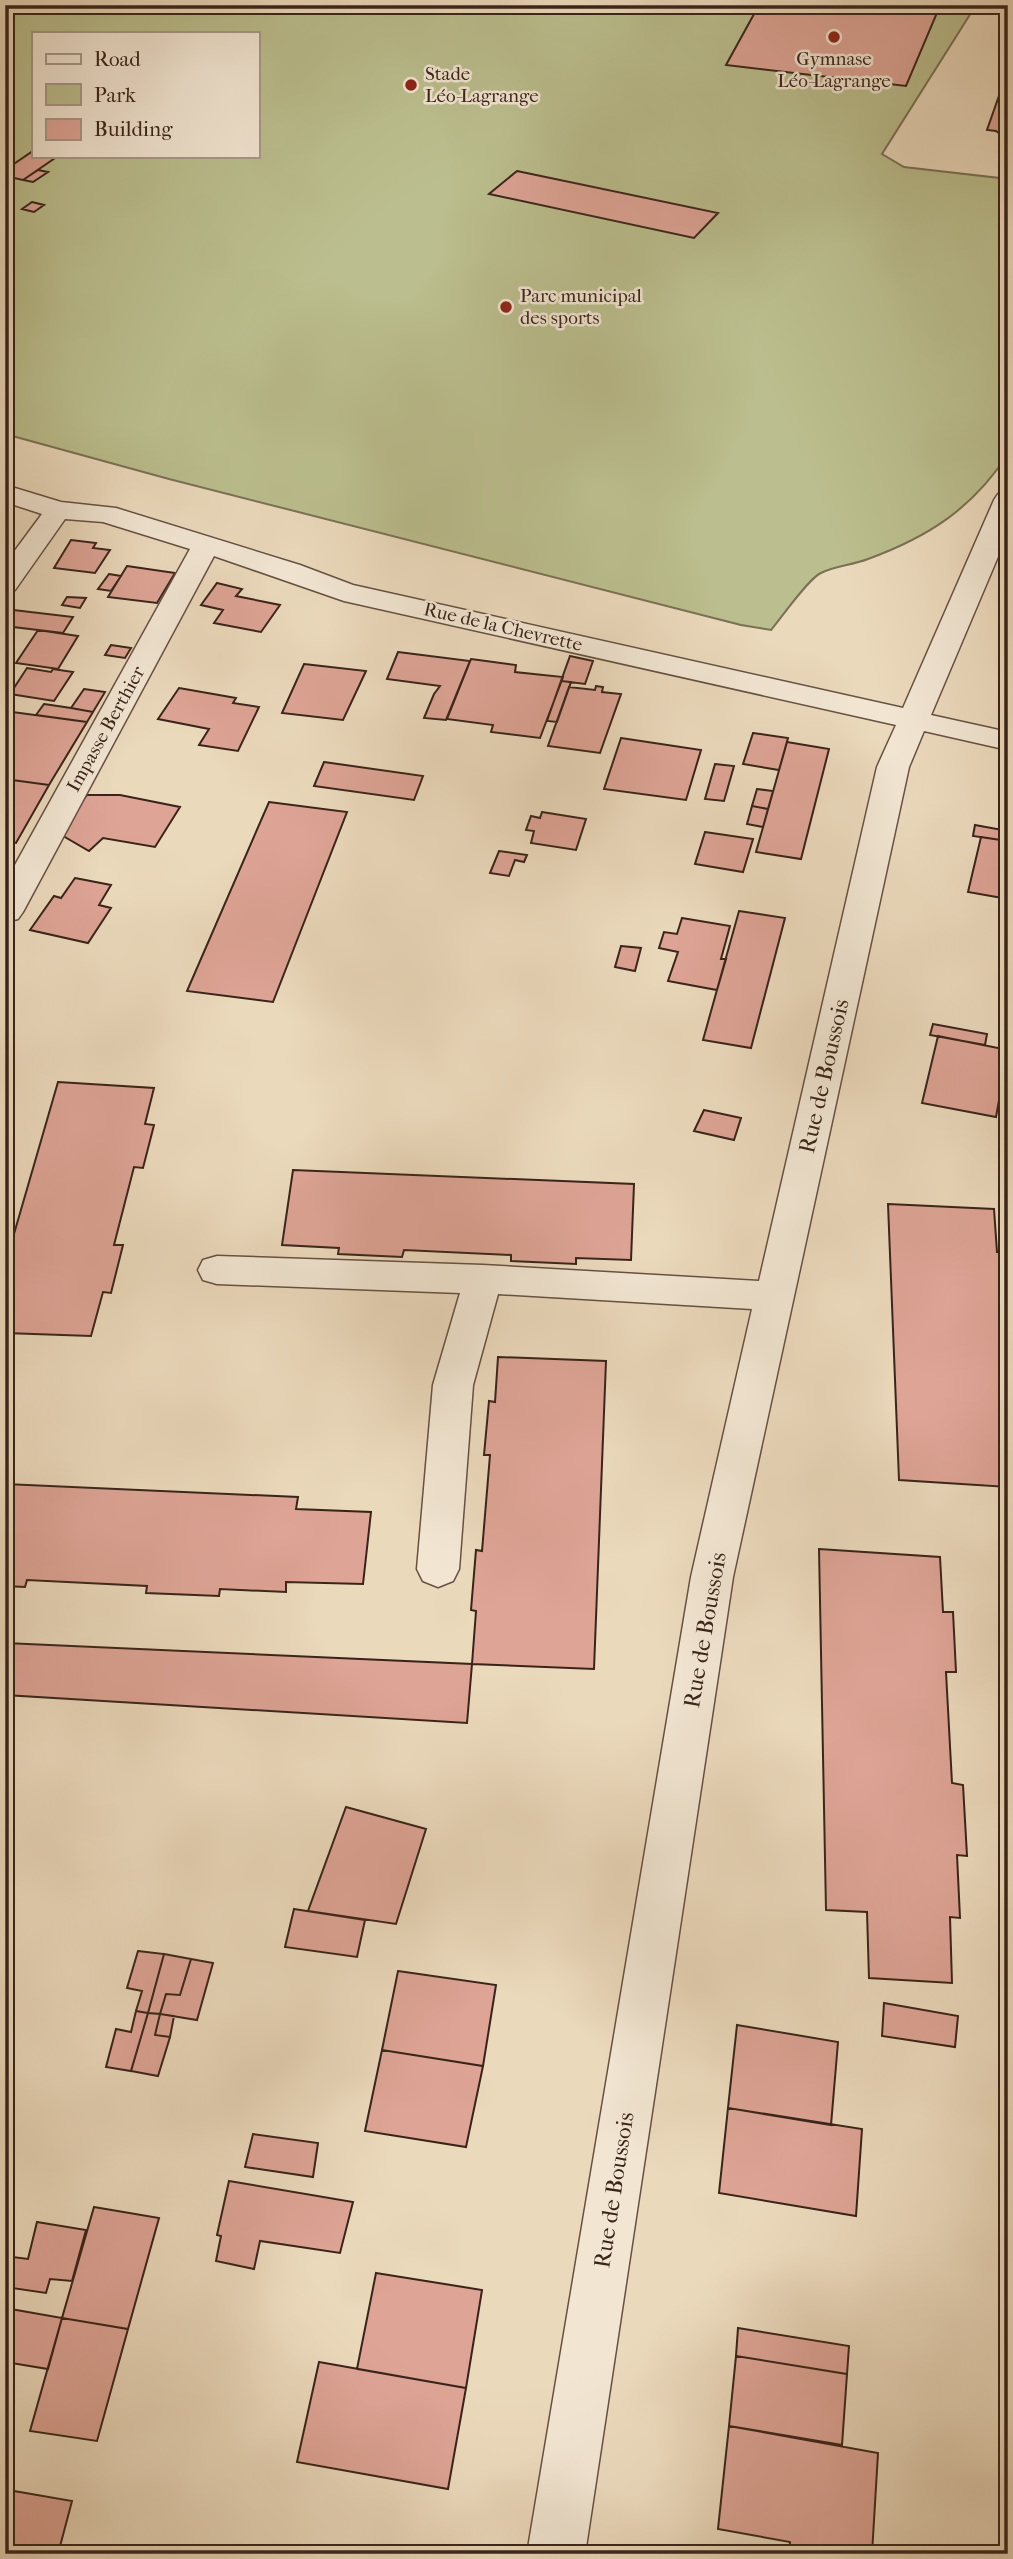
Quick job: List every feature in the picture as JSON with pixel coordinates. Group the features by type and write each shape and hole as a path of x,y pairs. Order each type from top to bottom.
{"street":[{"name":"Rue de la Chevrette","path":"5,493 58,509 106,514 344,592 1008,741"},
{"name":"Rue de Boussois","path":"556,2554 712,1577 893,767 1008,500"},
{"path":"5,584 58,509"},
{"name":"Impasse Berthier","path":"5,912 206,545"},
{"path":"217,1270 483,1279 774,1296"},
{"path":"438,1569 453,1385 483,1279"}],"green space":[{"name":"Parc municipal des sports","path":"5,5 976,5 882,154 904,167 1008,179 1008,454 964,506 929,531 890,550 816,576 771,630 741,625 169,479 5,434"}],"building":[{"name":"Gymnase Léo-Lagrange","path":"759,5 950,5 949,9 939,8 906,86 726,65"},
{"path":"1008,70 1008,140 996,131 987,130"},
{"path":"32,152 32,158 55,158 23,180 5,176 5,170"},
{"path":"38,170 48,172 33,182 23,180"},
{"path":"517,171 718,213 694,238 489,194"},
{"path":"32,202 44,205 34,212 22,209"},
{"path":"71,540 96,543 93,548 110,550 95,573 54,568"},
{"path":"127,566 175,573 157,603 108,597"},
{"path":"109,574 121,576 111,591 98,589"},
{"path":"217,583 242,589 236,596 280,605 261,632 214,623 223,610 201,605"},
{"path":"67,597 86,598 80,608 62,605"},
{"path":"5,609 73,617 63,633 5,626"},
{"path":"38,630 78,636 58,669 16,663"},
{"path":"111,645 131,648 125,658 105,655"},
{"path":"398,652 470,661 446,720 424,718 440,686 387,679"},
{"path":"570,656 593,661 585,684 561,681"},
{"path":"471,659 516,665 515,672 563,677 540,738 491,732 493,725 447,719"},
{"path":"304,664 366,671 343,720 282,713"},
{"path":"27,668 73,672 54,701 10,694"},
{"path":"561,681 571,682 557,722 547,721"},
{"path":"596,686 603,687 602,692 621,694 600,753 548,746 569,687 595,690"},
{"path":"179,688 236,698 233,703 259,707 238,751 199,745 209,729 158,719"},
{"path":"84,689 105,692 93,712 71,708"},
{"path":"44,704 93,712 87,722 36,715"},
{"path":"5,711 87,722 49,785 5,779"},
{"path":"753,733 788,738 779,770 743,764"},
{"path":"621,738 701,750 686,800 604,789"},
{"path":"787,742 829,749 801,859 756,852"},
{"path":"324,762 423,776 414,800 314,786"},
{"path":"715,764 734,766 724,801 705,799"},
{"path":"5,779 49,785 16,843 5,841"},
{"path":"757,789 773,791 768,809 752,806"},
{"path":"87,795 120,795 180,807 155,847 103,838 89,851 58,833"},
{"path":"269,802 347,812 273,1002 187,991"},
{"path":"752,806 768,809 763,827 747,824"},
{"path":"542,812 586,819 576,850 531,843 534,831 526,830 531,816 540,818"},
{"path":"975,825 1008,831 1008,841 973,836"},
{"path":"705,832 753,839 743,872 695,864"},
{"path":"981,837 1008,841 1008,899 968,892"},
{"path":"499,851 527,855 524,862 515,860 509,876 490,873"},
{"path":"75,878 111,885 99,905 111,908 88,943 30,930 54,896 61,898"},
{"path":"739,911 785,918 751,1048 703,1040"},
{"path":"682,918 730,926 721,959 726,959 717,990 668,981 678,952 659,948 664,932 677,934"},
{"path":"621,946 641,948 635,971 615,967"},
{"path":"933,1024 987,1034 985,1045 930,1035"},
{"path":"938,1036 1008,1050 996,1117 922,1103"},
{"path":"58,1082 154,1088 145,1124 154,1125 143,1168 134,1167 114,1245 123,1245 111,1293 103,1292 91,1336 5,1333 5,1265"},
{"path":"704,1110 741,1118 734,1140 694,1131"},
{"path":"293,1170 634,1184 631,1260 576,1258 576,1264 511,1261 511,1255 404,1250 402,1257 338,1254 339,1248 282,1245"},
{"path":"888,1204 994,1209 997,1252 1004,1252 1008,1290 1008,1300 1000,1299 1008,1385 1008,1487 899,1480"},
{"path":"498,1357 606,1361 594,1669 472,1664 476,1611 471,1610 476,1550 482,1551 490,1455 484,1455 489,1401 495,1402"},
{"path":"5,1484 298,1497 296,1509 371,1512 363,1584 286,1582 286,1592 220,1589 219,1596 146,1593 147,1586 27,1580 25,1587 5,1586"},
{"path":"819,1549 940,1557 943,1612 953,1612 956,1672 946,1672 952,1783 963,1785 967,1856 957,1855 960,1918 950,1917 952,1983 869,1978 867,1912 826,1910"},
{"path":"5,1643 472,1664 467,1723 5,1695"},
{"path":"346,1807 426,1829 396,1924 308,1911"},
{"path":"294,1909 365,1920 357,1957 285,1947"},
{"path":"138,1951 164,1954 148,2013 136,2011 142,1991 127,1988"},
{"path":"164,1954 191,1959 180,1995 166,1994 160,2014 148,2013"},
{"path":"191,1959 213,1963 197,2020 160,2014 166,1994 180,1995"},
{"path":"398,1971 496,1985 483,2066 382,2050"},
{"path":"884,2003 958,2016 955,2047 882,2036"},
{"path":"136,2011 148,2013 131,2071 106,2067 116,2029 131,2032"},
{"path":"148,2013 160,2014 155,2035 170,2037 158,2076 131,2071"},
{"path":"160,2014 174,2016 170,2037 155,2035"},
{"path":"737,2025 838,2042 831,2125 728,2108"},
{"path":"382,2050 483,2066 466,2147 365,2131"},
{"path":"728,2108 862,2129 856,2216 719,2193"},
{"path":"253,2134 318,2143 313,2177 245,2167"},
{"path":"229,2181 353,2202 340,2253 260,2241 254,2269 216,2261 221,2236 217,2235"},
{"path":"94,2207 159,2218 128,2329 62,2318"},
{"path":"37,2222 86,2230 72,2281 50,2279 46,2293 5,2287 13,2257 28,2259"},
{"path":"376,2273 482,2290 466,2388 357,2369"},
{"path":"5,2308 62,2318 48,2369 5,2362"},
{"path":"62,2318 128,2329 97,2441 30,2431"},
{"path":"738,2328 849,2346 847,2374 736,2356"},
{"path":"736,2356 847,2374 842,2445 729,2426"},
{"path":"319,2362 466,2388 448,2489 297,2462"},
{"path":"729,2426 878,2453 872,2554 789,2554 790,2542 718,2529"},
{"path":"14,2491 72,2501 58,2554 5,2554 5,2522"}],"place":[{"name":"Gymnase Léo-Lagrange","path":"834,37"},
{"name":"Stade Léo-Lagrange","path":"411,85"},
{"name":"Parc municipal des sports","path":"506,307"}]}
